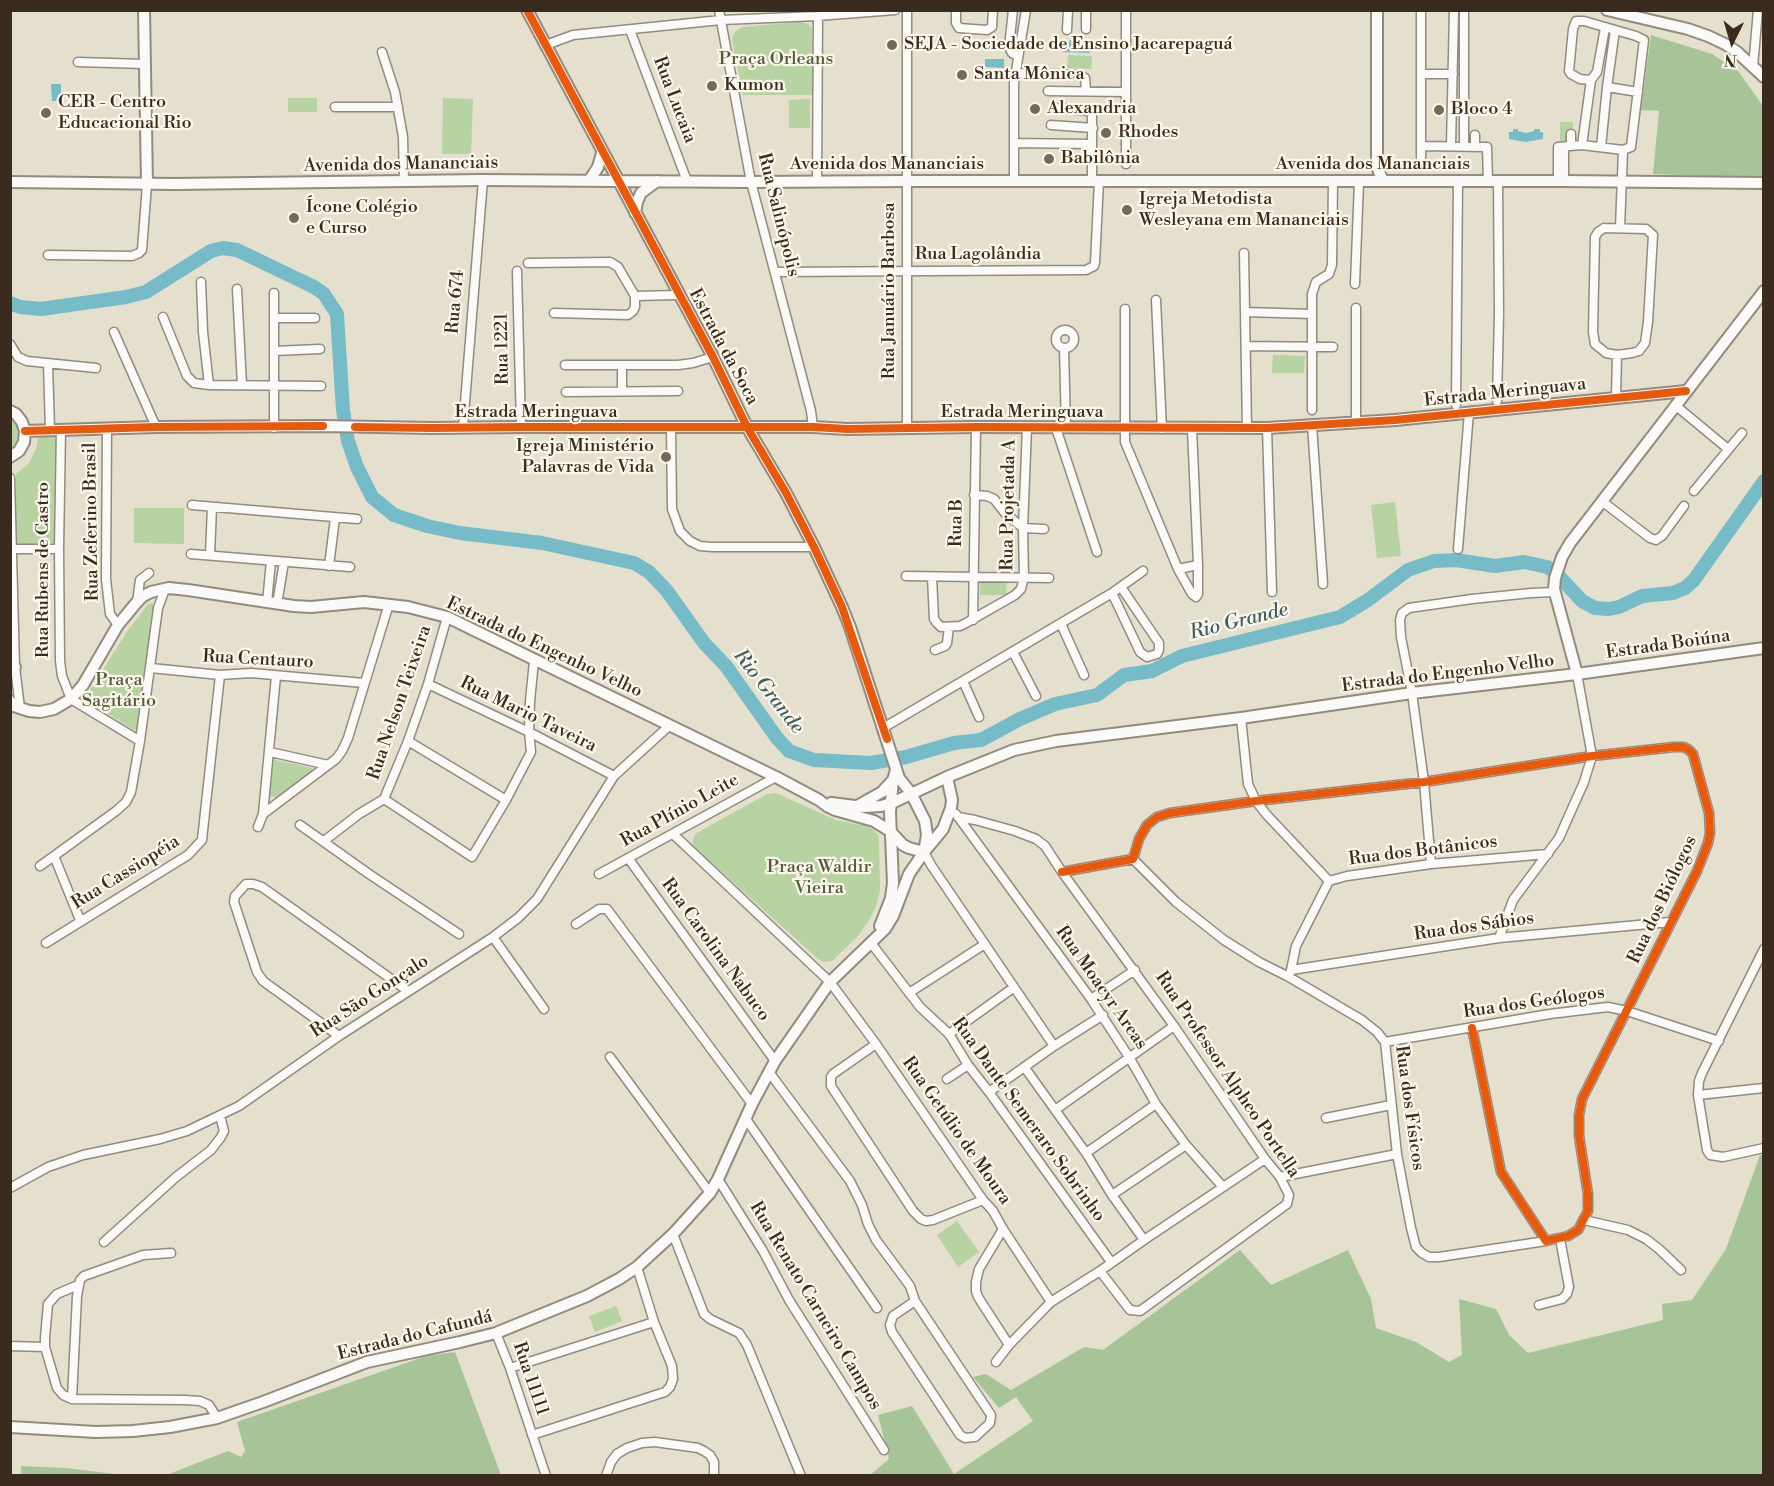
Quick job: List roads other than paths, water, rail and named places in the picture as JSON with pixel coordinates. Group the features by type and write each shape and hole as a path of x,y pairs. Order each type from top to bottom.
{"street":[{"path":"48,255 132,256 139,254 142,249 147,184 144,10"},
{"name":"Estrada da Soca","path":"527,10 713,357 747,427 786,493 814,547 842,607 888,739 895,771 911,793"},
{"path":"546,45 573,35 630,30 720,15 818,16 895,10"},
{"name":"Rua Januário Barbosa","path":"907,10 907,427"},
{"path":"956,10 956,23 959,28 987,30 992,27 993,10"},
{"path":"1013,10 1009,47 1011,52 1018,56"},
{"path":"1014,181 1015,73 1026,10"},
{"path":"1067,30 1068,10"},
{"path":"1086,10 1086,29"},
{"path":"1126,10 1126,164"},
{"path":"1377,10 1377,167 1383,181"},
{"path":"1421,10 1421,165"},
{"path":"1451,146 1454,10"},
{"path":"1464,10 1464,147"},
{"path":"1607,10 1708,36 1751,60 1764,77"},
{"path":"1751,60 1758,10"},
{"name":"Rua Salinópolis","path":"720,15 752,182 811,411 813,427"},
{"path":"818,16 818,182"},
{"path":"1564,147 1582,145 1623,150 1631,147 1644,40 1584,21 1578,20 1574,23 1569,71 1580,79 1591,80"},
{"path":"1582,145 1591,80 1598,72 1605,28"},
{"name":"Rua Lucaia","path":"630,30 687,182"},
{"path":"1601,147 1615,30"},
{"path":"382,52 398,107 403,138 404,182"},
{"path":"78,62 144,64"},
{"path":"1015,73 1080,75 1085,78 1086,92"},
{"path":"1422,74 1453,74"},
{"path":"1607,87 1638,92"},
{"path":"1048,91 1126,92"},
{"path":"335,106 398,107"},
{"path":"1055,108 1089,111 1092,114 1095,181"},
{"path":"1051,125 1093,128"},
{"path":"1561,181 1564,147 1571,134"},
{"path":"1475,135 1481,147 1490,181 1499,314 1497,401"},
{"path":"1014,143 1092,144"},
{"path":"1421,146 1481,147"},
{"path":"1620,228 1623,150"},
{"path":"589,181 603,153"},
{"path":"1355,284 1362,182 1377,167"},
{"name":"Avenida dos Mananciais","path":"10,182 147,184 483,180 1764,183"},
{"name":"Rua 674","path":"463,428 483,180"},
{"path":"635,213 641,194 657,181"},
{"name":"Rua Lagolândia","path":"775,272 1078,271 1091,268 1095,264 1095,181"},
{"path":"1312,410 1311,346 1314,287 1318,279 1329,274 1332,265 1333,182"},
{"path":"1456,405 1458,182"},
{"path":"1600,229 1646,229 1652,233 1653,241 1645,343 1639,351 1617,355 1606,353 1595,344 1593,332 1595,237 1600,229"},
{"path":"1244,253 1247,429"},
{"path":"528,262 610,262 618,267 635,296 635,307 628,315 554,313"},
{"name":"Rua 1221","path":"517,271 521,427"},
{"path":"201,282 203,332 209,386"},
{"path":"237,289 242,385"},
{"name":"Estrada do Engenho Velho","path":"819,800 856,807 876,807 892,803 947,777 1014,750 1056,741 1241,718 1412,693 1577,674 1554,591 1555,578 1562,557 1570,543 1764,291"},
{"path":"274,293 274,428"},
{"path":"635,296 678,295"},
{"path":"1156,300 1162,429"},
{"path":"1125,309 1125,442 1178,569 1194,597 1198,594 1198,565 1192,429"},
{"path":"1356,309 1356,423"},
{"path":"1245,312 1312,314"},
{"path":"163,317 187,376 198,385 321,386"},
{"path":"274,318 315,318"},
{"path":"114,332 156,427"},
{"path":"10,344 18,357 27,361 96,368"},
{"path":"1246,346 1333,347"},
{"path":"1064,348 1061,428 1097,552"},
{"path":"274,351 320,349"},
{"path":"1616,398 1617,355"},
{"path":"565,365 686,365 713,357"},
{"name":"Rua Rubens de Castro","path":"48,364 55,430 60,661 62,676 71,699"},
{"path":"622,365 622,390"},
{"path":"566,392 678,391"},
{"name":"Estrada Meringuava","path":"25,431 156,427 323,426 432,429 1027,427 1247,429 1356,423 1686,391"},
{"path":"1658,394 1728,449"},
{"path":"10,411 16,414 25,431 24,442 10,457"},
{"path":"1458,549 1469,412"},
{"path":"1312,425 1323,584"},
{"path":"671,427 672,510 680,531 690,541 700,546 712,547 814,547"},
{"name":"Rua B","path":"973,620 975,427"},
{"name":"Rua Projetada A","path":"1024,581 1023,528 1027,427"},
{"name":"Rua Zeferino Brasil","path":"107,428 106,579 110,614 108,641"},
{"path":"1267,428 1272,591"},
{"path":"1694,491 1742,433"},
{"path":"10,478 13,669 20,708 14,706 10,701"},
{"path":"974,495 994,499 1005,513 1023,528 1044,529"},
{"path":"1603,502 1650,538 1656,540 1662,536 1684,506"},
{"path":"192,506 357,519"},
{"path":"210,555 212,507"},
{"path":"329,566 335,518"},
{"path":"12,549 59,549"},
{"path":"191,554 350,567"},
{"path":"272,561 272,604"},
{"path":"272,604 284,562"},
{"path":"1178,569 1198,565"},
{"path":"883,728 1061,624 1143,571"},
{"path":"137,602 140,580 149,573"},
{"path":"906,576 1024,581 1049,578"},
{"path":"932,577 934,619 941,627 960,626 973,620 1018,592 1024,581"},
{"path":"1112,593 1140,652 1147,657 1157,654 1159,643 1121,586"},
{"path":"40,867 126,802 131,792 158,608 165,589"},
{"name":"Estrada do Engenho Velho","path":"20,708 40,712 54,709 71,699 83,685 118,625 137,602 151,592 165,589 188,590 272,604 311,607 364,602 408,607 447,617 776,777 835,810 868,818 890,831 903,845 924,852"},
{"path":"1431,864 1424,782 1400,620 1402,613 1409,608 1554,591"},
{"path":"151,592 158,608"},
{"path":"263,814 336,759 348,738 389,604"},
{"name":"Rua Zeferino Brasil","path":"110,614 118,625"},
{"name":"Rua Nelson Teixeira","path":"324,841 359,814 384,799 428,684 447,617"},
{"path":"1061,624 1084,675"},
{"path":"935,650 947,643 949,627"},
{"name":"Estrada Boiúna","path":"1577,674 1764,648"},
{"path":"1013,652 1036,696"},
{"path":"384,799 472,857 531,752 530,701 534,661"},
{"name":"Rua Centauro","path":"151,668 220,675 251,673 364,683"},
{"path":"1499,938 1513,900 1559,838 1584,782 1592,756 1577,674"},
{"name":"Rua Cassiopéia","path":"46,943 188,855 202,840 220,675"},
{"path":"258,826 263,814 276,676"},
{"path":"963,681 979,717"},
{"name":"Rua Mario Taveira","path":"428,684 614,776"},
{"path":"71,699 140,741"},
{"path":"1241,718 1248,784 1256,801 1329,880"},
{"name":"Rua São Gonçalo","path":"10,1188 48,1167 83,1155 160,1139 187,1131 220,1116 239,1106 339,1036 493,937 518,918 537,899 614,776 669,726"},
{"path":"408,741 506,800"},
{"name":"Rua dos Biólogos","path":"1133,859 1142,832 1147,825 1157,817 1170,813 1424,782 1592,756 1674,747 1684,747 1694,754 1708,813 1710,833 1708,843 1697,872 1582,1099 1579,1136 1588,1194 1588,1211 1584,1220"},
{"path":"270,752 328,765"},
{"path":"856,807 882,792 895,771"},
{"name":"Estrada da Soca","path":"892,803 895,771"},
{"name":"Rua Plínio Leite","path":"599,874 776,777"},
{"path":"924,852 954,813 947,777"},
{"path":"911,793 927,829 924,852 931,866 1054,1046"},
{"name":"Estrada do Cafundá","path":"873,941 891,898 893,874 890,812 892,803"},
{"name":"Rua Professor Alpheo Portella","path":"954,813 1015,831 1036,839 1045,846 1135,970 1265,1160 1280,1178 1289,1195 1287,1204 1140,1311 1130,1310 1100,1271"},
{"name":"Rua Moacyr Areas","path":"954,813 1103,1015 1156,1104 1222,1187"},
{"path":"300,825 459,934"},
{"name":"Rua Getúlio de Moura","path":"672,834 831,982 983,1200 993,1211 1051,1302"},
{"name":"Estrada do Cafundá","path":"10,1427 96,1432 132,1431 170,1428 217,1418 366,1362 496,1333 587,1296 619,1279 637,1267 674,1234 710,1192 775,1061 831,982 885,929 893,916 909,874 924,852"},
{"name":"Rua dos Botânicos","path":"1290,974 1296,946 1329,880 1431,864 1548,854"},
{"path":"54,856 80,920"},
{"name":"Rua Carolina Nabuco","path":"628,858 775,1061"},
{"path":"1062,872 1133,859"},
{"name":"Rua dos Físicos","path":"1133,859 1176,902 1224,940 1258,962 1290,974 1362,1020 1385,1042 1397,1154 1411,1228 1416,1247 1422,1253 1429,1257 1439,1257 1546,1241"},
{"path":"339,1036 263,981 257,972 234,902 246,884 262,887 408,991"},
{"path":"576,924 599,909 607,909 752,1104"},
{"name":"Rua dos Sábios","path":"1290,974 1499,938 1670,922"},
{"path":"493,937 544,1010"},
{"name":"Rua Dante Semeraro Sobrinho","path":"873,941 920,1007 949,1034 968,1065 1111,1262"},
{"path":"909,993 985,944"},
{"path":"1764,949 1702,1073 1698,1095 1707,1150 1710,1155 1723,1157 1764,1148"},
{"path":"1091,999 1135,970"},
{"path":"949,1034 1013,988"},
{"name":"Rua dos Geólogos","path":"1385,1042 1551,1014 1608,1007 1719,1041"},
{"path":"989,1092 1103,1015"},
{"path":"1055,1110 1174,1026"},
{"path":"1472,1028 1501,1172 1546,1241 1560,1239 1578,1230 1584,1220 1628,1230 1646,1239 1681,1270"},
{"path":"876,1044 833,1074 831,1086 913,1211 921,1219 933,1220 983,1200"},
{"path":"610,1057 710,1192"},
{"path":"947,1079 968,1065"},
{"path":"1025,1068 1086,1153 1144,1240"},
{"path":"769,1072 850,1181 876,1240 910,1286 915,1301 991,1415 990,1423 975,1437 965,1438 960,1435 892,1332 890,1325 893,1316 915,1301"},
{"path":"1698,1095 1764,1088"},
{"path":"1086,1153 1156,1104"},
{"path":"1326,1118 1391,1105"},
{"path":"104,1242 176,1177 211,1150 224,1131 220,1116"},
{"path":"746,1119 877,1308"},
{"path":"1112,1195 1186,1144"},
{"path":"1280,1178 1397,1154"},
{"path":"996,1362 1009,1345 1051,1302 1265,1160"},
{"name":"Rua Renato Carneiro Campos","path":"718,1179 763,1251 789,1300 884,1450"},
{"path":"1003,1229 979,1269 976,1291 1009,1345"},
{"path":"674,1234 704,1314 739,1333 747,1345 801,1476"},
{"path":"1539,1305 1562,1299 1568,1293 1569,1287 1560,1239"},
{"path":"72,1399 80,1280 84,1276 132,1259 171,1253"},
{"path":"532,1435 665,1392 670,1387 673,1379 672,1366 654,1322 637,1267"},
{"path":"78,1285 57,1294 48,1304 45,1347 57,1388 63,1395 72,1399 200,1401 209,1405 217,1418"},
{"path":"510,1368 654,1322"},
{"name":"Rua 11111","path":"496,1333 546,1476"},
{"path":"10,1346 45,1347"},
{"path":"606,1476 617,1454 642,1443 655,1442 698,1448 704,1451 714,1462 714,1476"}],"water":[{"path":"1070,40 1078,41 1079,47 1089,44 1090,53 1062,52 1062,47 1067,47"},
{"path":"985,59 1004,59 1004,68 985,67"},
{"path":"51,84 61,84 61,101 52,101"},
{"path":"1513,129 1526,133 1540,129 1540,132 1543,132 1543,139 1526,142 1509,139 1509,132 1513,132"}],"waterway":[{"name":"Rio Grande","path":"10,303 20,307 41,309 146,292 211,251 223,248 237,250 314,287 324,294 337,314 343,410 348,441 357,467 372,497 394,515 427,526 460,533 542,543 634,563 649,572 667,591 704,643 726,666 777,738 789,751 814,760 871,763 906,757 954,743 981,740 1020,719 1055,704 1097,695 1124,675 1152,671 1182,656 1340,617 1368,600 1408,570 1434,561 1456,560 1495,566 1524,562 1547,567 1555,572 1582,601 1595,608 1609,609 1619,607 1642,596 1673,593 1685,588 1694,580 1764,481"}],"place":[{"name":"SEJA - Sociedade de Ensino Jacarepaguá","path":"892,45"},
{"name":"Santa Mônica","path":"962,75"},
{"name":"Kumon","path":"712,86"},
{"name":"Alexandria","path":"1035,109"},
{"name":"Bloco 4","path":"1439,110"},
{"name":"CER - Centro Educacional Rio","path":"46,113"},
{"name":"Rhodes","path":"1106,133"},
{"name":"Babilônia","path":"1049,159"},
{"name":"Igreja Metodista Wesleyana em Mananciais","path":"1127,210"},
{"name":"Ícone Colégio e Curso","path":"294,218"},
{"name":"Igreja Ministério Palavras de Vida","path":"666,457"}],"park label":[{"name":"Praça Orleans","path":"776,60"},
{"name":"Praça Sagitário","path":"119,691"},
{"name":"Praça Waldir Vieira","path":"819,878"}]}
